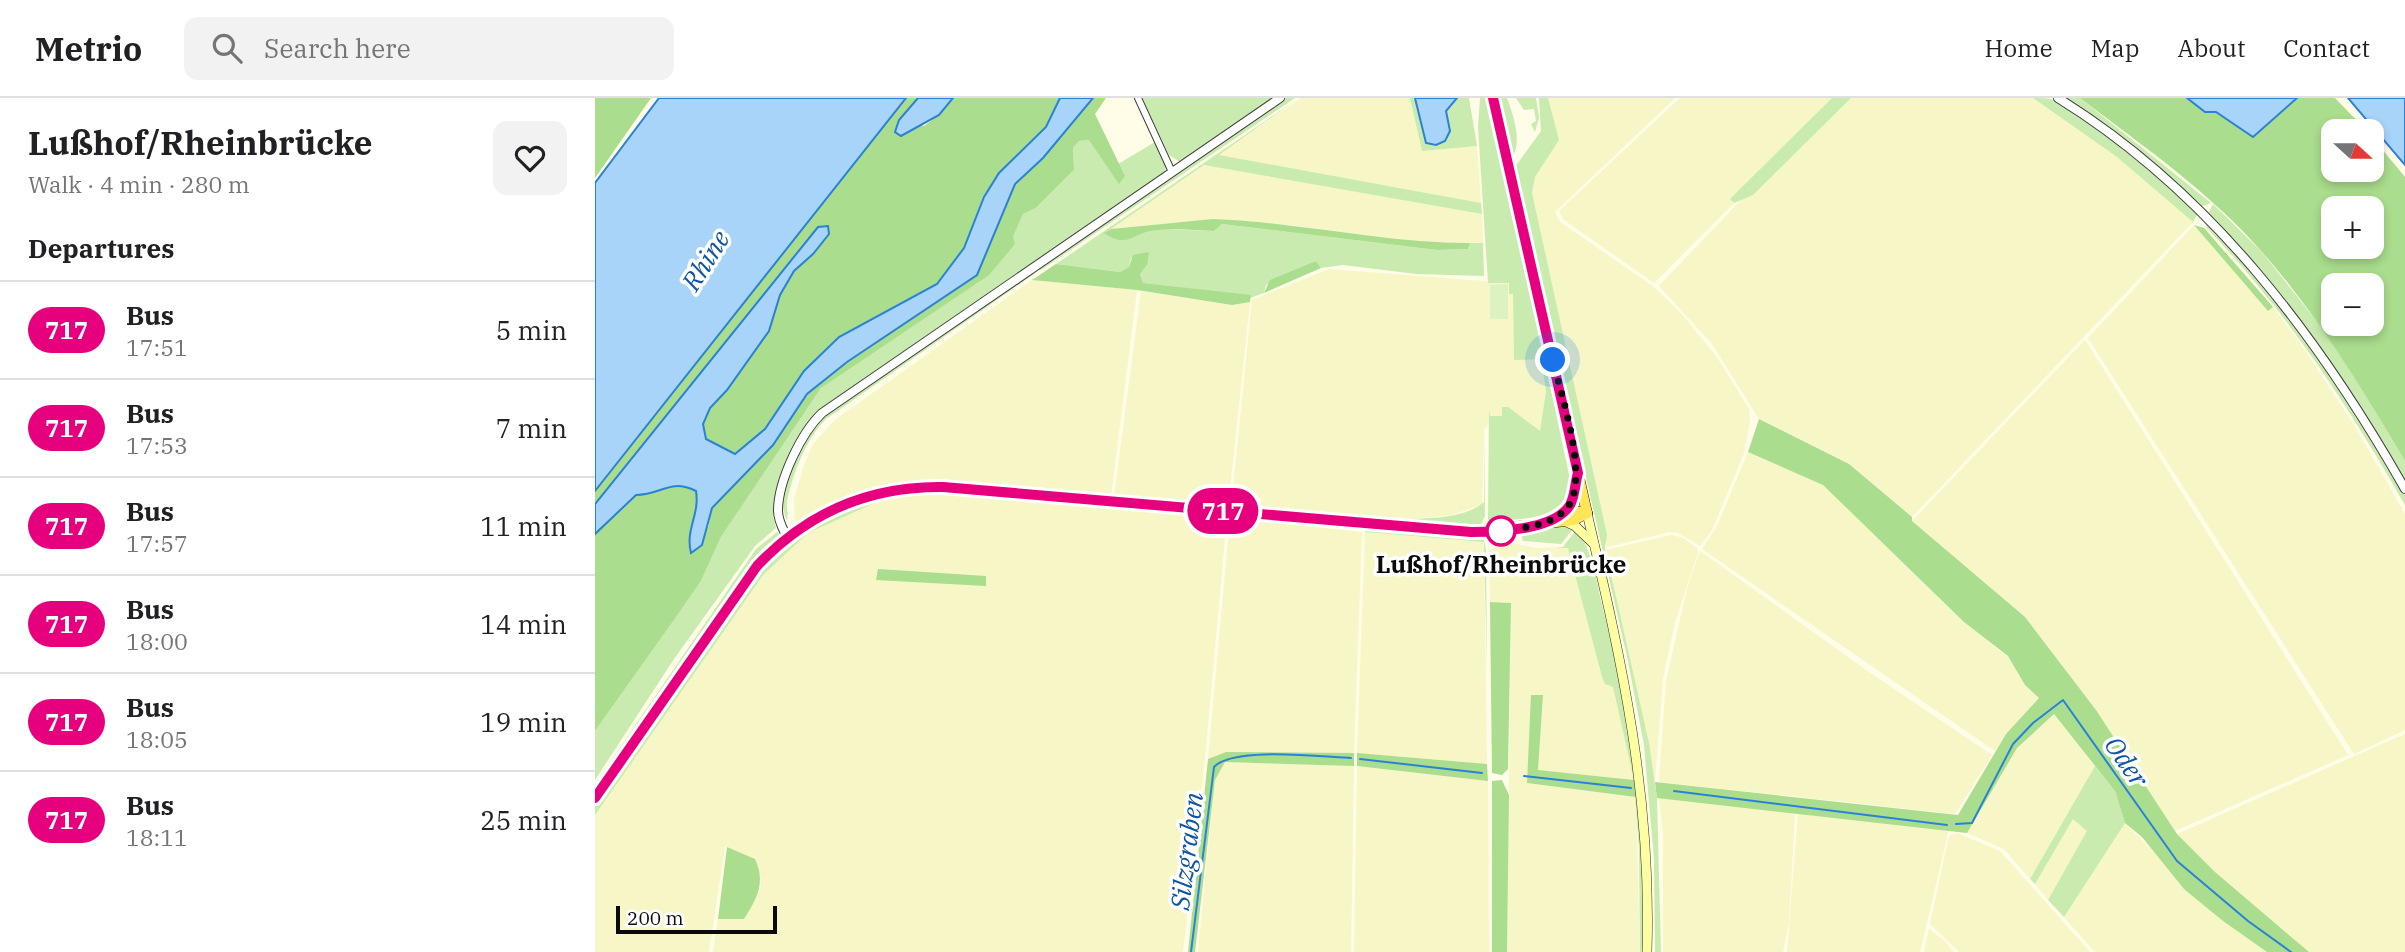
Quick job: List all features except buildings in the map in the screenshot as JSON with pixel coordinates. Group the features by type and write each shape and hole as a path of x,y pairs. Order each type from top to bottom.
{"main road":[{"path":"1493,98 1637,746 1648,867 1647,952"},
{"path":"1563,518 1572,500 1578,473"},
{"path":"595,798 742,583 787,537 846,503 893,489 925,487 1471,532 1540,524 1563,518 1579,510 1587,513"},
{"path":"1563,518 1594,544"}],"street":[{"path":"1138,98 1172,172"},
{"path":"787,537 779,518 781,497 802,437 822,412 1280,98"},
{"path":"2058,98 2122,142 2160,174 2245,258 2301,324 2347,391 2405,489"}],"green space":[{"path":"595,98 651,98 595,178"},
{"path":"906,98 918,98 899,120 924,126 939,115 953,98 1060,98 1046,127 999,173 983,197 964,248 937,284 839,337 765,429 735,455 706,439 703,424 710,408 727,390 769,331 780,295 794,271 813,254 818,227 595,504 595,491"},
{"path":"1093,98 1106,98 1095,114 1125,176 1119,184 1089,140 1079,141 1073,148 1074,170 1036,208 1023,214 1013,237 1015,244 989,275 821,388 721,537 701,581 595,731 595,534 636,495 672,487 696,491 696,510 708,528 712,509 773,445 807,394 847,362 976,275 1015,184 1043,158"},
{"path":"1142,98 1275,98 1180,162 1169,155"},
{"path":"1285,98 1295,98 1041,270 1034,269"},
{"path":"1299,98 1219,155 1481,203 1482,214 1204,165 1105,233 1159,229 1214,231 1222,224 1437,250 1468,249 1470,243 1483,243 1484,276 1416,274 1343,265 1321,268 1316,261 1266,285 1264,293 1250,298 1251,296 1143,283 1140,274 1147,265 1131,258 1129,267 1120,272 1056,264"},
{"path":"1301,98 1410,98 1422,151 1477,146 1481,203 1219,155"},
{"path":"1410,98 1469,98 1477,146 1422,151"},
{"path":"1480,98 1489,98 1571,484 1566,496 1550,512 1514,520 1488,520 1489,411 1490,416 1502,416 1502,407 1508,407 1540,431 1546,391 1541,359 1514,360 1513,294 1509,294 1509,283 1488,283 1478,127"},
{"path":"1496,98 1507,98 1514,120 1517,144 1512,158"},
{"path":"1516,98 1536,98 1539,118 1535,132 1531,124 1536,121 1534,109 1524,110"},
{"path":"1539,98 1548,98 1559,140 1535,177 1532,193 1607,535 1605,548 1649,743 1657,798 1661,952 1655,952 1654,859 1644,745 1628,661 1515,167 1541,131"},
{"path":"1548,98 1675,98 1555,212 1560,222 1654,287 1679,311 1716,356 1749,409 1750,421 1744,453 1712,530 1700,546 1678,533 1670,532 1607,547 1532,193 1535,177 1559,140"},
{"path":"1680,98 1832,98 1731,199 1734,203 1654,283 1563,219 1559,211"},
{"path":"1832,98 1851,98 1753,195 1734,203 1730,199"},
{"path":"1851,98 2033,98 2117,157 2193,222 1912,517 1849,464 1759,419 1712,344 1659,286 1744,197 1753,195"},
{"path":"2033,98 2054,100 2111,136 2198,213 2193,222 2117,157"},
{"path":"2064,98 2080,98 2211,203 2200,207"},
{"path":"2080,98 2187,98 2205,111 2216,112 2253,137 2297,98 2335,98 2355,119 2321,119 2321,182 2384,182 2384,152 2405,177 2405,461 2326,336 2384,336 2384,273 2321,273 2321,328 2283,277 2243,231 2199,190"},
{"path":"1089,140 1125,175 1118,164 1155,142 1166,164 1165,173 817,414 777,500 773,517 776,528 755,546 674,659 595,780 595,731 701,581 721,537 821,388 1013,237 1023,214 1036,208 1074,170 1073,148 1079,141"},
{"path":"1204,165 1482,214 1483,243 1411,242 1290,225 1170,223 1111,229"},
{"path":"2213,204 2262,252 2321,327 2321,336 2328,336 2341,352 2405,461 2405,483 2361,410 2315,342 2208,214"},
{"path":"1213,219 1405,240 1470,243 1468,249 1437,250 1222,224 1214,231 1157,230 1126,240 1104,233 1111,229"},
{"path":"2203,219 2278,299 2320,356 2405,494 2405,505 2314,360 2263,292 2207,228"},
{"path":"2194,225 2267,310 2273,307 2302,346 2354,425 2405,514 2405,730 2354,754 2088,338"},
{"path":"2194,225 2204,228 2273,307 2268,311"},
{"path":"1149,252 1147,265 1140,274 1143,283 1251,295 1250,302 1232,305 1137,290 1032,280 1056,264 1120,272 1129,267 1133,255"},
{"path":"1316,261 1321,268 1264,293 1270,280"},
{"path":"1329,269 1509,283 1513,294 1514,359 1541,359 1546,391 1540,431 1502,416 1484,429 1482,505 1451,515 1410,519 1231,508 1252,300"},
{"path":"1031,272 1034,274 826,419 806,446 797,468 787,501 787,520 784,496 787,481 800,451 822,416"},
{"path":"1032,280 1137,290 1111,497 904,485 854,496 795,522 794,500 803,468 813,444 836,419"},
{"path":"1508,284 1508,319 1490,319 1490,285"},
{"path":"1141,291 1232,305 1250,302 1228,508 1114,497"},
{"path":"2085,340 2348,755 2175,831 2096,710 2025,617 1912,521"},
{"path":"1759,419 1849,464 2025,617 2096,710 2177,834 2215,872 2309,952 2267,952 2184,889 2142,837 2125,823 2115,791 2054,714 2017,748 1967,833 1657,798 1655,782 1958,815 2006,734 2039,698 2025,685 2008,656 1964,622 1823,485 1748,452"},
{"path":"1484,428 1485,516 1480,526 1467,528 1231,508 1410,519 1449,516 1468,511 1484,502"},
{"path":"1748,452 1823,485 1964,622 2014,662 2025,685 2039,698 2006,734 1995,751 1702,549 1718,524"},
{"path":"924,492 1227,515 1206,748 1183,952 713,952 718,919 744,919 760,890 761,879 755,859 725,846 709,952 595,952 595,815 730,619 763,575 808,533 888,496"},
{"path":"877,498 881,500 808,533 763,575 595,815 595,784 756,549 777,532 786,542 818,520"},
{"path":"1230,518 1362,532 1354,753 1226,752 1208,759"},
{"path":"1559,526 1573,529 1561,544 1523,541 1521,534"},
{"path":"1365,528 1477,536 1484,540 1487,671 1484,542 1365,532"},
{"path":"1576,530 1593,566 1628,734 1634,777 1639,820 1644,952 1640,952 1639,849 1634,780 1613,687 1605,684 1602,677 1568,548 1556,548 1563,547"},
{"path":"1365,532 1484,542 1487,764 1357,753"},
{"path":"1671,535 1683,538 1697,548 1698,553 1675,622 1663,678 1655,782 1606,550"},
{"path":"1511,543 1537,548 1568,547 1602,677 1613,686 1634,780 1538,770 1543,696 1532,695 1527,783 1636,797 1640,952 1507,952 1511,603 1490,602 1489,551 1500,544"},
{"path":"1700,551 1866,670 1992,755 1955,814 1659,782 1666,681 1687,589"},
{"path":"878,569 986,576 986,586 876,580"},
{"path":"1490,602 1511,603 1508,769 1502,775 1492,773"},
{"path":"1531,695 1543,695 1538,770 1634,780 1636,797 1527,783"},
{"path":"2054,714 2095,766 2030,879 2004,849 1967,833 2017,748"},
{"path":"2405,734 2405,952 2309,952 2215,872 2177,834"},
{"path":"1226,752 1354,753 1354,766 1225,762 1215,780 1195,952 1188,952 1208,759"},
{"path":"1357,753 1487,764 1488,781 1357,766"},
{"path":"1225,762 1354,766 1351,952 1198,952 1215,780"},
{"path":"1357,766 1488,781 1489,952 1354,952"},
{"path":"2095,766 2115,791 2125,823 2064,917 2048,900 2087,831 2073,819 2035,884 2030,879"},
{"path":"1502,780 1509,795 1507,952 1492,952 1492,781"},
{"path":"1659,798 1795,813 1789,922 1783,952 1663,952 1663,833"},
{"path":"1798,814 1949,829 1920,952 1787,952"},
{"path":"2073,819 2088,831 2048,900 2035,884"},
{"path":"2125,823 2223,921 2267,952 2095,952 2064,917"},
{"path":"1957,833 2000,851 2090,952 1959,952 1930,924 1948,840 1950,835"},
{"path":"727,847 755,859 760,876 753,904 744,919 718,919"},
{"path":"1929,929 1944,940 1954,952 1924,952"}],"water":[{"name":"Rhine","path":"659,98 906,98 595,491 595,183"},
{"path":"918,98 953,98 939,115 901,136 895,132 899,120"},
{"path":"1060,98 1093,98 1043,158 1015,184 977,275 847,362 807,394 773,445 712,508 702,545 691,553 690,537 697,500 696,491 679,486 636,495 595,534 595,504 818,227 828,226 829,234 813,254 794,271 780,295 769,331 727,390 710,408 703,424 706,439 735,454 765,429 804,371 839,337 937,284 964,248 984,197 999,173 1046,127"},
{"path":"1415,98 1457,98 1446,111 1450,131 1445,141 1436,145 1426,143"},
{"path":"2187,98 2297,98 2253,137 2216,112 2205,112"},
{"path":"2348,98 2405,98 2405,165 2384,140 2384,119 2366,119"}],"waterway":[{"name":"Oder","path":"1956,824 1972,823 2013,744 2033,723 2063,700 2177,861 2248,921 2291,952"},
{"name":"Silzgraben","path":"1191,952 1214,767 1224,761 1258,755 1351,758"},
{"name":"Silzgraben","path":"1360,759 1482,773"},
{"name":"Silzgraben","path":"1524,776 1631,788"},
{"name":"Oder","path":"1674,791 1947,825"}],"bus line":[{"name":"717","path":"595,798 742,583 757,566 787,537 808,523 837,507 871,494 893,489 943,487 1471,532 1527,527 1562,514 1572,500 1578,473 1493,98"}],"place":[{"name":"Lußhof/Rheinbrücke","path":"1501,531"}],"route":[{"path":"1501,531 1540,524 1562,514 1572,500 1578,473 1553,360"}]}
